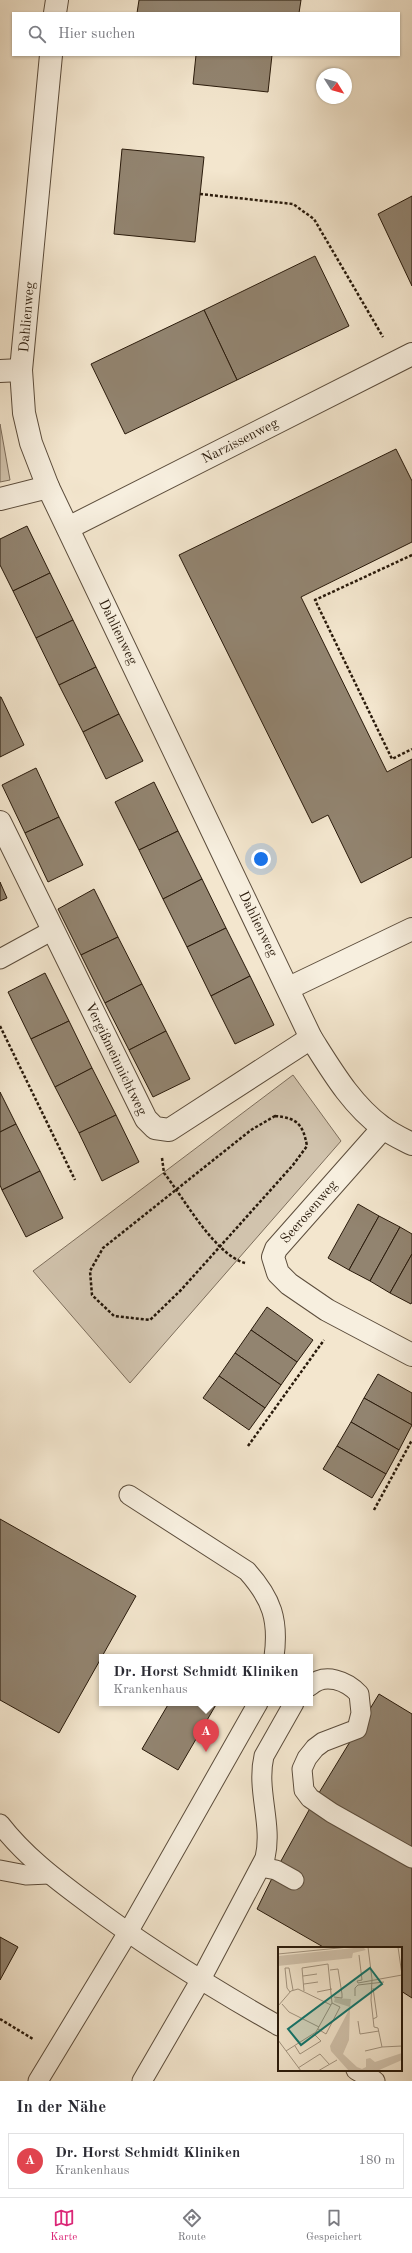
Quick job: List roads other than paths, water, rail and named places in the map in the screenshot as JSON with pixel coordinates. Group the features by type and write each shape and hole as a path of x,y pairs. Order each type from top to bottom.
{"street":[{"path":"55,12 57,0"},
{"name":"Dahlienweg","path":"51,56 22,370 24,413 29,436 48,487 289,988 311,1038 341,1087 383,1128 412,1144"},
{"name":"Narzissenweg","path":"68,528 404,357"},
{"path":"0,371 22,370"},
{"path":"0,499 48,487"},
{"name":"Vergißmeinnichtweg","path":"0,822 146,1120 155,1128 169,1130 311,1038"},
{"path":"289,988 412,929"},
{"name":"Seerosenweg","path":"383,1128 276,1248 273,1256 278,1273 289,1284 341,1317 412,1355"}],"lane":[{"path":"0,959 53,930"},
{"path":"129,1495 247,1571 262,1589 274,1615 277,1637 274,1654"},
{"path":"313,1685 324,1680 334,1679 344,1682 359,1694 361,1704 357,1729 323,1742 307,1758 302,1769 302,1780 307,1794 332,1813 412,1858"},
{"path":"38,2081 128,1934 256,1706"},
{"path":"142,2081 200,1981 261,1867 268,1846 261,1785 262,1766 264,1756 292,1706"},
{"path":"0,1824 14,1842 50,1874 128,1934 200,1981 278,2025"},
{"path":"261,1867 276,1870 294,1880"},
{"path":"0,1870 26,1876 50,1874"},
{"path":"358,2071 375,2081"}],"place":[{"name":"Dr. Horst Schmidt Kliniken","path":"206,1752"}]}
